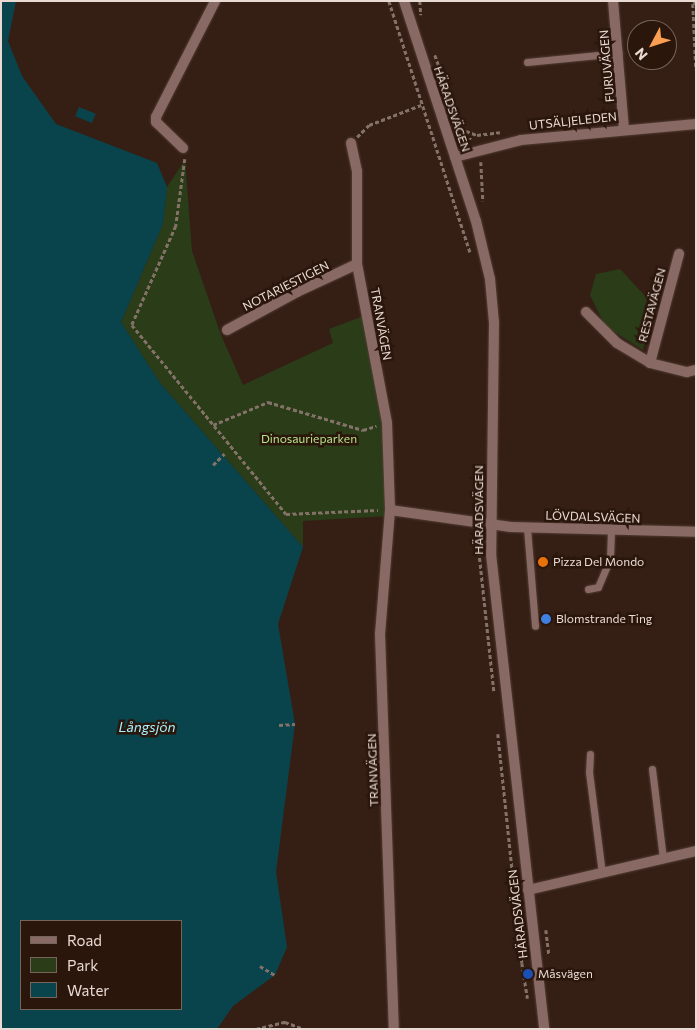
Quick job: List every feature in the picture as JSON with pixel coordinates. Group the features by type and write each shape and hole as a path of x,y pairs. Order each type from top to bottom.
{"street":[{"path":"183,148 156,122 156,117 215,1"},
{"name":"HÄRADSVÄGEN","path":"404,1 484,247 493,296 489,523 496,607 544,1029"},
{"name":"FURUVÄGEN","path":"613,1 624,128"},
{"name":"UTSÄLJELEDEN","path":"455,157 520,140 624,128 696,124"},
{"name":"TRANVÄGEN","path":"351,143 357,171 357,264 386,423 390,510 380,634 394,1029"},
{"name":"RESTAVÄGEN","path":"650,363 679,254"},
{"name":"NOTARIESTIGEN","path":"226,330 296,292 357,264"},
{"name":"RESTAVÄGEN","path":"586,312 617,343 650,363 687,372 696,370"},
{"path":"390,510 489,523"},
{"name":"LÖVDALSVÄGEN","path":"489,523 527,528 696,532"},
{"path":"528,890 696,851"}],"lane":[{"path":"527,62 619,53"},
{"path":"527,528 535,626"},
{"path":"588,589 598,587 610,558 611,530"},
{"path":"590,754 589,772 602,873"},
{"path":"652,769 663,859"}],"path":[{"path":"351,143 370,125 422,105 389,1"},
{"path":"693,2 696,69"},
{"path":"183,148 185,160 176,226 132,324 286,514 390,510"},
{"path":"213,425 268,402 363,430 386,423"},
{"path":"213,465 224,454"},
{"path":"279,725 295,724"},
{"path":"260,966 275,975"},
{"path":"256,1029 285,1022 304,1029"}],"green space":[{"name":"Dinosaurieparken","path":"185,160 192,251 221,335 243,385 333,343 329,329 366,315 387,423 389,516 303,521 303,547 160,383 121,322 163,224 167,187"},
{"path":"620,269 646,297 650,319 643,350 605,326 590,295 596,274"}],"water":[{"name":"Långsjön","path":"1,1 16,1 8,41 22,76 56,124 157,163 167,187 163,224 121,322 160,383 303,547 278,624 295,724 276,872 287,947 275,975 233,1006 217,1029 1,1029"},
{"path":"79,107 96,114 92,123 75,116"}],"place":[{"name":"Pizza Del Mondo","path":"543,562"},
{"name":"Blomstrande Ting","path":"546,619"},
{"name":"Måsvägen","path":"528,974"}]}
